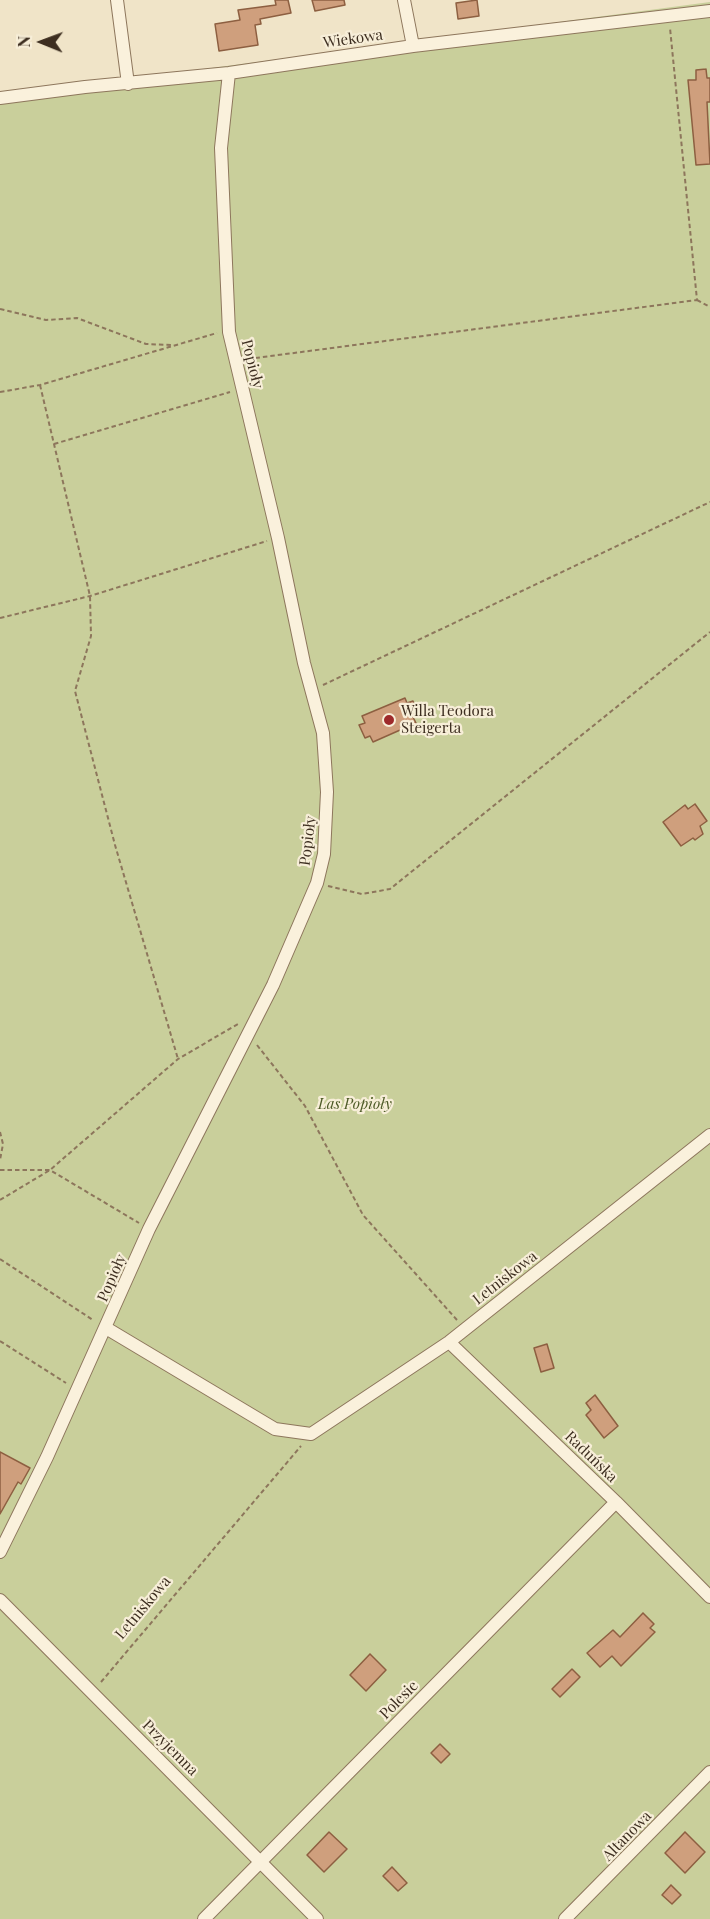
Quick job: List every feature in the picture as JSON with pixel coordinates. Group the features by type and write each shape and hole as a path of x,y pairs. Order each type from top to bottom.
{"street":[{"path":"117,0 128,84"},
{"path":"404,0 413,46"},
{"name":"Wiekowa","path":"0,98 229,73 413,46 710,11"},
{"name":"Popioły","path":"0,1552 47,1457 149,1229 243,1028 273,985 317,883 324,854 327,792 323,733 301,650 278,538 229,332 221,148 229,73"},
{"name":"Letniskowa","path":"311,1434 449,1342 710,1135"},
{"path":"106,1328 275,1429 311,1434"},
{"name":"Raduńska","path":"449,1342 616,1502 710,1597"},
{"name":"Polesie","path":"204,1919 616,1502"},
{"name":"Przyjemna","path":"0,1600 317,1919"},
{"name":"Altanowa","path":"565,1919 620,1866 710,1772"}],"path":[{"path":"669,16 698,300"},
{"path":"236,361 698,300 710,306"},
{"path":"0,309 46,320 77,318 146,344 174,345"},
{"path":"0,392 40,385 214,333 229,332"},
{"path":"40,385 90,596 91,636 75,691 115,845 178,1059"},
{"path":"54,444 243,388"},
{"path":"312,690 710,502"},
{"path":"0,618 90,596 278,538"},
{"path":"317,883 362,894 390,889 710,632"},
{"path":"0,1200 50,1170 178,1059 243,1028 305,1106 363,1215 465,1329"},
{"path":"0,1132 3,1144 0,1160"},
{"path":"0,1170 50,1170 149,1229"},
{"path":"0,1259 106,1328"},
{"path":"0,1341 76,1389"},
{"name":"Letniskowa","path":"92,1692 311,1434"}],"green space":[{"name":"Las Popioły","path":"710,2 710,1919 0,1919 0,96"}],"building":[{"path":"275,0 288,0 291,13 260,19 261,24 255,25 258,45 219,51 215,24 240,20 238,10 276,5"},
{"path":"312,0 344,0 345,5 315,11"},
{"path":"477,0 479,16 458,19 456,3"},
{"path":"706,69 707,78 710,78 710,102 707,102 710,164 696,165 688,80 696,80 696,70"},
{"name":"Willa Teodora Steigerta","path":"405,698 407,703 413,701 419,714 413,717 416,723 373,742 370,736 365,738 359,725 365,723 362,716"},
{"path":"695,804 707,821 700,826 703,834 681,846 663,822 685,805 688,809"},
{"path":"547,1344 554,1368 541,1372 534,1348"},
{"path":"595,1395 618,1426 604,1438 586,1415 591,1410 586,1403"},
{"path":"0,1452 30,1468 21,1484 18,1482 0,1514"},
{"path":"643,1613 654,1624 650,1628 655,1632 621,1666 612,1656 600,1667 587,1653 613,1630 620,1637"},
{"path":"370,1654 386,1670 366,1691 350,1675"},
{"path":"572,1669 580,1677 560,1697 552,1689"},
{"path":"440,1744 450,1754 441,1763 431,1753"},
{"path":"329,1832 347,1849 324,1872 307,1855"},
{"path":"685,1832 705,1852 685,1873 665,1853"},
{"path":"392,1867 407,1883 398,1891 383,1876"},
{"path":"671,1885 681,1895 672,1904 662,1895"}],"place":[{"name":"Willa Teodora Steigerta","path":"389,720"}]}
